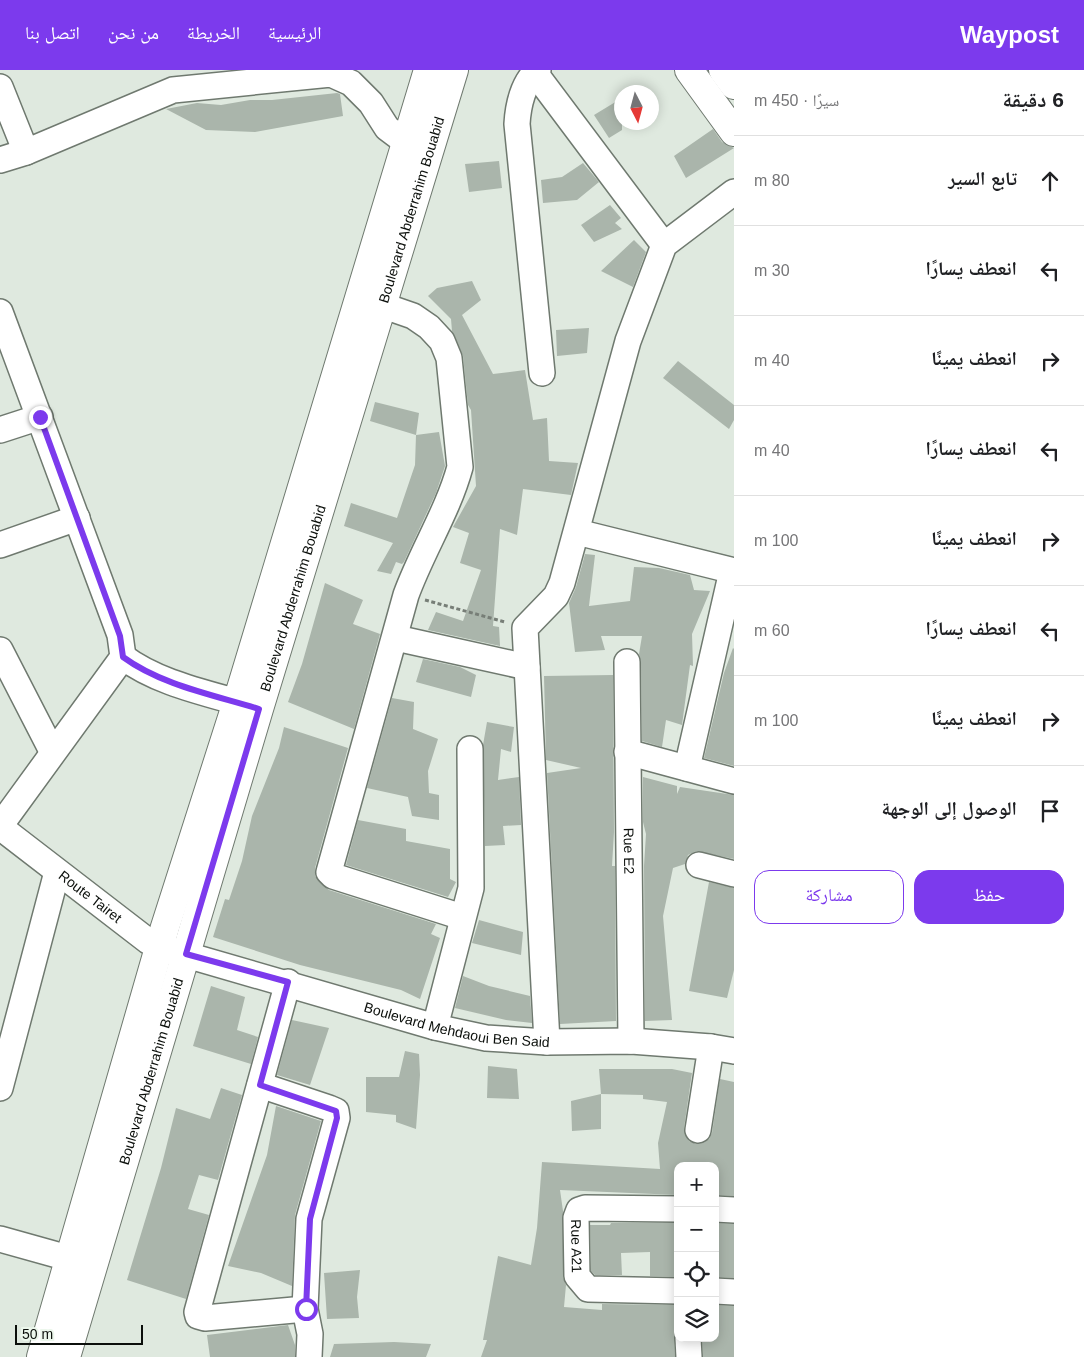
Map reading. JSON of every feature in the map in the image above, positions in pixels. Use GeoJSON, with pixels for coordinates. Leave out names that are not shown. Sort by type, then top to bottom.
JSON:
{"type":"FeatureCollection","features":[{"type":"Feature","properties":{"kind":"main road","name":"Boulevard Abderrahim Bouabid"},"geometry":{"type":"LineString","coordinates":[[371,301],[407,143],[428,70]]}},
{"type":"Feature","properties":{"kind":"main road","name":"Boulevard Abderrahim Bouabid"},"geometry":{"type":"LineString","coordinates":[[66,1357],[186,954],[248,705],[371,301],[454,70]]}},
{"type":"Feature","properties":{"kind":"main road"},"geometry":{"type":"LineString","coordinates":[[689,70],[734,132]]}},
{"type":"Feature","properties":{"kind":"main road"},"geometry":{"type":"LineString","coordinates":[[724,70],[734,85]]}},
{"type":"Feature","properties":{"kind":"main road","name":"Boulevard Abderrahim Bouabid"},"geometry":{"type":"LineString","coordinates":[[41,1357],[159,947],[248,705]]}},
{"type":"Feature","properties":{"kind":"street"},"geometry":{"type":"LineString","coordinates":[[542,373],[517,124],[520,102],[536,71],[664,245]]}},
{"type":"Feature","properties":{"kind":"street"},"geometry":{"type":"LineString","coordinates":[[0,160],[26,152],[169,80],[332,74],[351,83],[371,103],[387,128],[407,143]]}},
{"type":"Feature","properties":{"kind":"street"},"geometry":{"type":"LineString","coordinates":[[0,87],[26,152]]}},
{"type":"Feature","properties":{"kind":"street"},"geometry":{"type":"LineString","coordinates":[[547,1042],[525,628],[556,596],[577,532],[628,340],[664,245],[734,192]]}},
{"type":"Feature","properties":{"kind":"street"},"geometry":{"type":"LineString","coordinates":[[371,301],[413,316],[429,327],[442,341],[449,358],[460,467],[456,482],[417,564],[406,595],[396,638],[329,872],[333,876],[462,917]]}},
{"type":"Feature","properties":{"kind":"street"},"geometry":{"type":"LineString","coordinates":[[0,312],[120,636],[123,657],[136,667],[157,676],[248,705]]}},
{"type":"Feature","properties":{"kind":"street"},"geometry":{"type":"LineString","coordinates":[[0,430],[40,417]]}},
{"type":"Feature","properties":{"kind":"street"},"geometry":{"type":"LineString","coordinates":[[0,545],[76,518]]}},
{"type":"Feature","properties":{"kind":"street"},"geometry":{"type":"LineString","coordinates":[[577,532],[733,571],[687,768]]}},
{"type":"Feature","properties":{"kind":"street"},"geometry":{"type":"LineString","coordinates":[[396,638],[527,667]]}},
{"type":"Feature","properties":{"kind":"street"},"geometry":{"type":"LineString","coordinates":[[0,650],[52,751]]}},
{"type":"Feature","properties":{"kind":"street"},"geometry":{"type":"LineString","coordinates":[[0,827],[52,751],[123,657]]}},
{"type":"Feature","properties":{"kind":"street","name":"Rue E2"},"geometry":{"type":"LineString","coordinates":[[627,662],[632,1041]]}},
{"type":"Feature","properties":{"kind":"street"},"geometry":{"type":"LineString","coordinates":[[435,1027],[471,880],[470,748]]}},
{"type":"Feature","properties":{"kind":"street"},"geometry":{"type":"LineString","coordinates":[[627,752],[734,781]]}},
{"type":"Feature","properties":{"kind":"street","name":"Route Tairet"},"geometry":{"type":"LineString","coordinates":[[0,827],[148,941],[159,947],[186,954]]}},
{"type":"Feature","properties":{"kind":"street"},"geometry":{"type":"LineString","coordinates":[[699,865],[734,874]]}},
{"type":"Feature","properties":{"kind":"street"},"geometry":{"type":"LineString","coordinates":[[0,1088],[57,872]]}},
{"type":"Feature","properties":{"kind":"street","name":"Boulevard Mehdaoui Ben Said"},"geometry":{"type":"LineString","coordinates":[[186,954],[288,982],[435,1027],[486,1038],[547,1042],[632,1041],[722,1049]]}},
{"type":"Feature","properties":{"kind":"street"},"geometry":{"type":"LineString","coordinates":[[288,982],[197,1312],[198,1316],[205,1318],[306,1309]]}},
{"type":"Feature","properties":{"kind":"street"},"geometry":{"type":"LineString","coordinates":[[698,1130],[722,1049]]}},
{"type":"Feature","properties":{"kind":"street"},"geometry":{"type":"LineString","coordinates":[[260,1085],[336,1111],[337,1118],[310,1219],[306,1309],[310,1334],[309,1357]]}},
{"type":"Feature","properties":{"kind":"street","name":"Rue A21"},"geometry":{"type":"LineString","coordinates":[[674,1209],[585,1208],[579,1210],[576,1218],[577,1276],[588,1289],[674,1291]]}},
{"type":"Feature","properties":{"kind":"street"},"geometry":{"type":"LineString","coordinates":[[719,1209],[734,1210]]}},
{"type":"Feature","properties":{"kind":"street"},"geometry":{"type":"LineString","coordinates":[[0,1240],[68,1258]]}},
{"type":"Feature","properties":{"kind":"street"},"geometry":{"type":"LineString","coordinates":[[719,1292],[734,1292]]}},
{"type":"Feature","properties":{"kind":"street"},"geometry":{"type":"LineString","coordinates":[[688,1342],[689,1357]]}},
{"type":"Feature","properties":{"kind":"path"},"geometry":{"type":"LineString","coordinates":[[406,595],[525,628]]}},
{"type":"Feature","properties":{"kind":"building"},"geometry":{"type":"Polygon","coordinates":[[[340,94],[343,116],[255,132],[206,130],[166,109],[197,103],[221,105],[250,100],[272,100],[340,94]]]}},
{"type":"Feature","properties":{"kind":"building"},"geometry":{"type":"Polygon","coordinates":[[[614,103],[614,130],[622,130],[609,138],[594,115],[614,103]]]}},
{"type":"Feature","properties":{"kind":"building"},"geometry":{"type":"Polygon","coordinates":[[[713,129],[722,142],[734,148],[686,178],[674,156],[713,129]]]}},
{"type":"Feature","properties":{"kind":"building"},"geometry":{"type":"Polygon","coordinates":[[[499,161],[502,188],[469,192],[465,164],[499,161]]]}},
{"type":"Feature","properties":{"kind":"building"},"geometry":{"type":"Polygon","coordinates":[[[583,163],[599,182],[577,200],[543,203],[541,180],[562,177],[583,163]]]}},
{"type":"Feature","properties":{"kind":"building"},"geometry":{"type":"Polygon","coordinates":[[[610,205],[621,218],[615,223],[622,229],[594,242],[581,225],[610,205]]]}},
{"type":"Feature","properties":{"kind":"building"},"geometry":{"type":"Polygon","coordinates":[[[634,240],[646,252],[633,287],[601,271],[634,240]]]}},
{"type":"Feature","properties":{"kind":"building"},"geometry":{"type":"Polygon","coordinates":[[[472,281],[481,300],[462,315],[493,374],[525,370],[533,420],[547,418],[549,461],[578,463],[571,495],[523,489],[517,535],[500,529],[493,626],[499,627],[500,646],[428,630],[436,612],[463,621],[481,570],[460,563],[469,533],[453,527],[476,486],[471,410],[468,405],[463,356],[452,331],[451,319],[428,296],[437,288],[472,281]]]}},
{"type":"Feature","properties":{"kind":"building"},"geometry":{"type":"Polygon","coordinates":[[[589,328],[587,353],[557,356],[556,330],[589,328]]]}},
{"type":"Feature","properties":{"kind":"building"},"geometry":{"type":"Polygon","coordinates":[[[678,361],[734,405],[734,420],[729,429],[663,378],[678,361]]]}},
{"type":"Feature","properties":{"kind":"building"},"geometry":{"type":"Polygon","coordinates":[[[375,402],[419,413],[416,435],[370,421],[375,402]]]}},
{"type":"Feature","properties":{"kind":"building"},"geometry":{"type":"Polygon","coordinates":[[[439,432],[445,466],[436,493],[404,562],[402,564],[396,562],[391,574],[377,571],[393,543],[344,526],[351,503],[397,518],[415,465],[416,435],[439,432]]]}},
{"type":"Feature","properties":{"kind":"building"},"geometry":{"type":"Polygon","coordinates":[[[585,554],[595,555],[589,606],[630,601],[634,567],[659,568],[690,575],[694,590],[710,591],[692,634],[693,666],[690,665],[682,725],[666,720],[662,747],[642,741],[641,662],[639,654],[642,636],[601,636],[605,650],[575,652],[569,603],[576,587],[585,554]]]}},
{"type":"Feature","properties":{"kind":"building"},"geometry":{"type":"Polygon","coordinates":[[[325,583],[363,600],[353,624],[380,634],[354,729],[288,702],[302,664],[325,583]]]}},
{"type":"Feature","properties":{"kind":"building"},"geometry":{"type":"Polygon","coordinates":[[[733,648],[734,766],[704,758],[724,673],[733,648]]]}},
{"type":"Feature","properties":{"kind":"building"},"geometry":{"type":"Polygon","coordinates":[[[423,659],[460,667],[476,675],[471,697],[416,682],[423,659]]]}},
{"type":"Feature","properties":{"kind":"building"},"geometry":{"type":"Polygon","coordinates":[[[613,675],[614,832],[612,866],[615,866],[616,1021],[560,1024],[547,773],[581,768],[546,760],[544,676],[613,675]]]}},
{"type":"Feature","properties":{"kind":"building"},"geometry":{"type":"Polygon","coordinates":[[[392,698],[414,702],[413,729],[438,739],[428,771],[429,793],[439,795],[439,820],[412,816],[408,797],[367,788],[392,698]]]}},
{"type":"Feature","properties":{"kind":"building"},"geometry":{"type":"Polygon","coordinates":[[[487,722],[514,727],[511,752],[501,749],[498,780],[519,777],[521,825],[503,826],[505,845],[485,846],[483,745],[487,722]]]}},
{"type":"Feature","properties":{"kind":"building"},"geometry":{"type":"Polygon","coordinates":[[[284,727],[348,748],[315,868],[315,876],[329,890],[436,924],[431,934],[440,938],[420,999],[401,990],[300,965],[213,937],[225,899],[229,900],[242,861],[252,816],[279,748],[284,727]]]}},
{"type":"Feature","properties":{"kind":"building"},"geometry":{"type":"Polygon","coordinates":[[[643,777],[677,786],[677,794],[680,787],[734,795],[734,859],[696,851],[688,855],[685,864],[673,868],[663,916],[672,1020],[645,1021],[644,866],[646,834],[643,822],[643,777]]]}},
{"type":"Feature","properties":{"kind":"building"},"geometry":{"type":"Polygon","coordinates":[[[358,820],[406,829],[406,841],[450,849],[450,879],[456,882],[448,897],[346,865],[358,820]]]}},
{"type":"Feature","properties":{"kind":"building"},"geometry":{"type":"Polygon","coordinates":[[[709,882],[734,888],[734,970],[727,998],[689,991],[709,882]]]}},
{"type":"Feature","properties":{"kind":"building"},"geometry":{"type":"Polygon","coordinates":[[[479,920],[523,932],[521,955],[472,943],[479,920]]]}},
{"type":"Feature","properties":{"kind":"building"},"geometry":{"type":"Polygon","coordinates":[[[463,976],[489,986],[530,996],[532,1023],[506,1020],[455,1008],[463,976]]]}},
{"type":"Feature","properties":{"kind":"building"},"geometry":{"type":"Polygon","coordinates":[[[211,986],[245,997],[237,1030],[258,1037],[251,1064],[193,1046],[211,986]]]}},
{"type":"Feature","properties":{"kind":"building"},"geometry":{"type":"Polygon","coordinates":[[[292,1020],[329,1028],[310,1085],[277,1075],[292,1020]]]}},
{"type":"Feature","properties":{"kind":"building"},"geometry":{"type":"Polygon","coordinates":[[[405,1051],[419,1054],[420,1075],[416,1129],[396,1122],[396,1115],[366,1112],[366,1077],[399,1077],[405,1051]]]}},
{"type":"Feature","properties":{"kind":"building"},"geometry":{"type":"Polygon","coordinates":[[[488,1066],[517,1069],[519,1099],[487,1098],[488,1066]]]}},
{"type":"Feature","properties":{"kind":"building"},"geometry":{"type":"Polygon","coordinates":[[[599,1069],[672,1069],[692,1073],[684,1128],[689,1141],[696,1144],[709,1139],[712,1133],[720,1079],[734,1082],[734,1196],[719,1195],[719,1162],[674,1162],[674,1195],[560,1190],[563,1211],[563,1276],[566,1285],[564,1307],[602,1310],[602,1304],[674,1305],[675,1357],[481,1357],[487,1340],[483,1340],[498,1256],[531,1265],[537,1228],[542,1162],[660,1169],[658,1143],[667,1102],[643,1099],[643,1095],[601,1094],[599,1069]]]}},
{"type":"Feature","properties":{"kind":"building"},"geometry":{"type":"Polygon","coordinates":[[[221,1088],[242,1095],[218,1180],[199,1175],[188,1209],[209,1215],[186,1299],[127,1280],[161,1168],[176,1108],[210,1119],[221,1088]]]}},
{"type":"Feature","properties":{"kind":"building"},"geometry":{"type":"Polygon","coordinates":[[[601,1094],[601,1129],[572,1131],[571,1101],[601,1094]]]}},
{"type":"Feature","properties":{"kind":"building"},"geometry":{"type":"Polygon","coordinates":[[[276,1106],[321,1121],[295,1215],[292,1286],[261,1273],[228,1266],[267,1155],[276,1106]]]}},
{"type":"Feature","properties":{"kind":"building"},"geometry":{"type":"Polygon","coordinates":[[[611,1223],[674,1223],[674,1277],[650,1276],[650,1252],[621,1253],[622,1275],[595,1275],[591,1271],[590,1225],[610,1225],[611,1223]]]}},
{"type":"Feature","properties":{"kind":"building"},"geometry":{"type":"Polygon","coordinates":[[[719,1223],[734,1224],[734,1278],[719,1277],[719,1223]]]}},
{"type":"Feature","properties":{"kind":"building"},"geometry":{"type":"Polygon","coordinates":[[[360,1270],[357,1297],[359,1318],[327,1319],[324,1273],[360,1270]]]}},
{"type":"Feature","properties":{"kind":"building"},"geometry":{"type":"Polygon","coordinates":[[[719,1305],[734,1306],[734,1357],[703,1357],[702,1342],[719,1342],[719,1305]]]}},
{"type":"Feature","properties":{"kind":"building"},"geometry":{"type":"Polygon","coordinates":[[[288,1325],[295,1345],[295,1357],[210,1357],[207,1335],[288,1325]]]}},
{"type":"Feature","properties":{"kind":"building"},"geometry":{"type":"Polygon","coordinates":[[[394,1342],[431,1344],[426,1357],[330,1357],[334,1344],[394,1342]]]}},
{"type":"Feature","properties":{"kind":"route"},"geometry":{"type":"LineString","coordinates":[[40,417],[120,636],[123,657],[136,667],[157,676],[259,709],[186,954],[288,982],[260,1085],[336,1111],[337,1118],[310,1219],[306,1309]]}}]}
